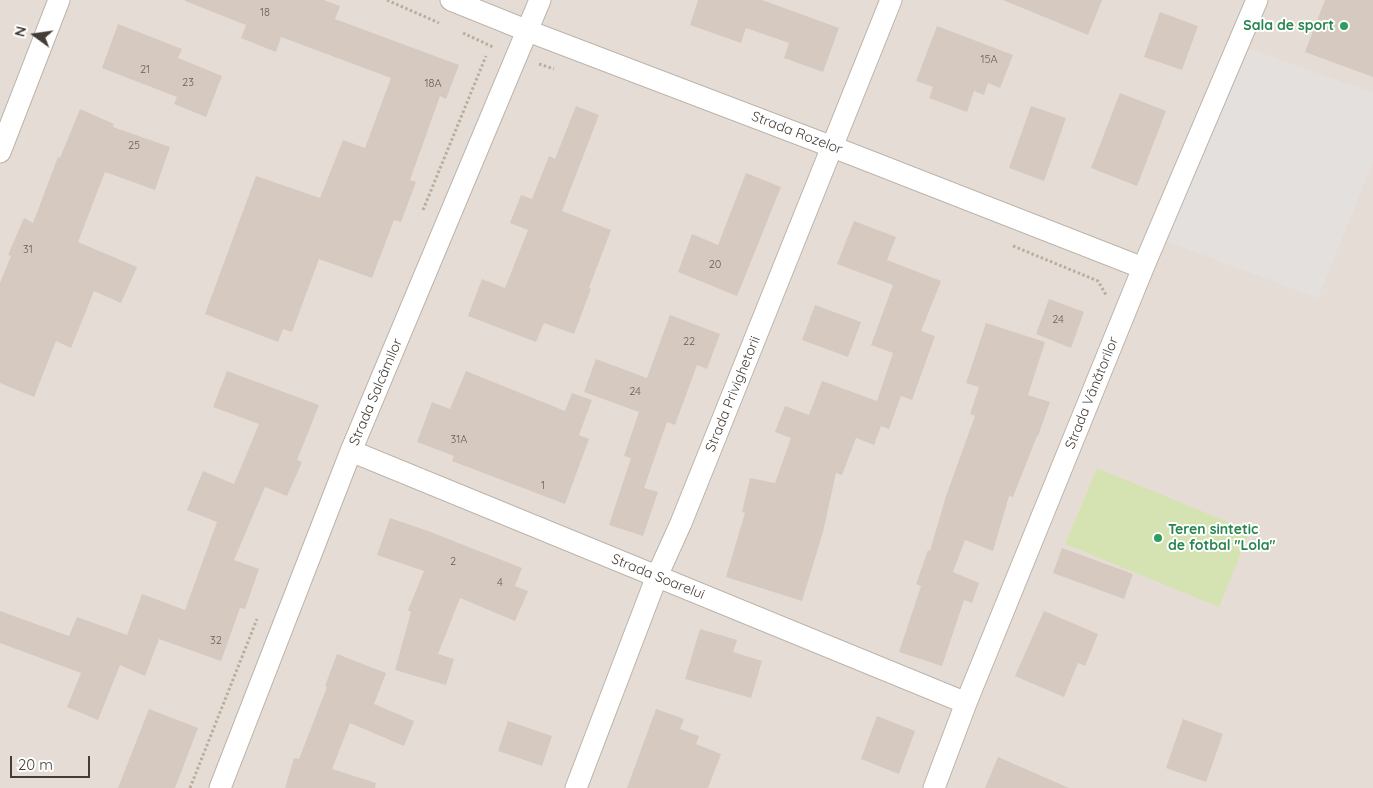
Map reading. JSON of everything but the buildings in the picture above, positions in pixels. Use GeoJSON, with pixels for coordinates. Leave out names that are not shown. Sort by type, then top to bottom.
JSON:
{"type":"FeatureCollection","features":[{"type":"Feature","properties":{"kind":"street"},"geometry":{"type":"LineString","coordinates":[[0,152],[59,0]]}},
{"type":"Feature","properties":{"kind":"street","name":"Strada Rozelor"},"geometry":{"type":"LineString","coordinates":[[451,0],[1143,268]]}},
{"type":"Feature","properties":{"kind":"street","name":"Strada Salcâmilor"},"geometry":{"type":"LineString","coordinates":[[220,788],[351,451],[540,0]]}},
{"type":"Feature","properties":{"kind":"street","name":"Strada Privighetorii"},"geometry":{"type":"LineString","coordinates":[[576,788],[657,576],[681,523],[892,0]]}},
{"type":"Feature","properties":{"kind":"street","name":"Strada Vânătorilor"},"geometry":{"type":"LineString","coordinates":[[934,788],[966,703],[1143,268],[1256,0]]}},
{"type":"Feature","properties":{"kind":"street","name":"Strada Soarelui"},"geometry":{"type":"LineString","coordinates":[[351,451],[966,703]]}},
{"type":"Feature","properties":{"kind":"path"},"geometry":{"type":"LineString","coordinates":[[386,0],[445,26]]}},
{"type":"Feature","properties":{"kind":"path"},"geometry":{"type":"LineString","coordinates":[[462,33],[498,50],[513,66],[537,64],[562,72]]}},
{"type":"Feature","properties":{"kind":"path"},"geometry":{"type":"LineString","coordinates":[[1007,243],[1098,280],[1107,296]]}},
{"type":"Feature","properties":{"kind":"shaded area"},"geometry":{"type":"Polygon","coordinates":[[[0,0],[1373,0],[1373,788],[0,788],[0,0]]]}},
{"type":"Feature","properties":{"kind":"shaded area"},"geometry":{"type":"Polygon","coordinates":[[[1243,47],[1373,93],[1373,162],[1318,298],[1166,241],[1243,47]]]}},
{"type":"Feature","properties":{"kind":"green space","name":"Teren sintetic de fotbal \"Lola\""},"geometry":{"type":"Polygon","coordinates":[[[1097,468],[1250,531],[1219,607],[1065,544],[1097,468]]]}},
{"type":"Feature","properties":{"kind":"place","name":"Sala de sport"},"geometry":{"type":"Point","coordinates":[1344,26]}},
{"type":"Feature","properties":{"kind":"place","name":"Teren sintetic de fotbal \"Lola\""},"geometry":{"type":"Point","coordinates":[1158,538]}}]}
